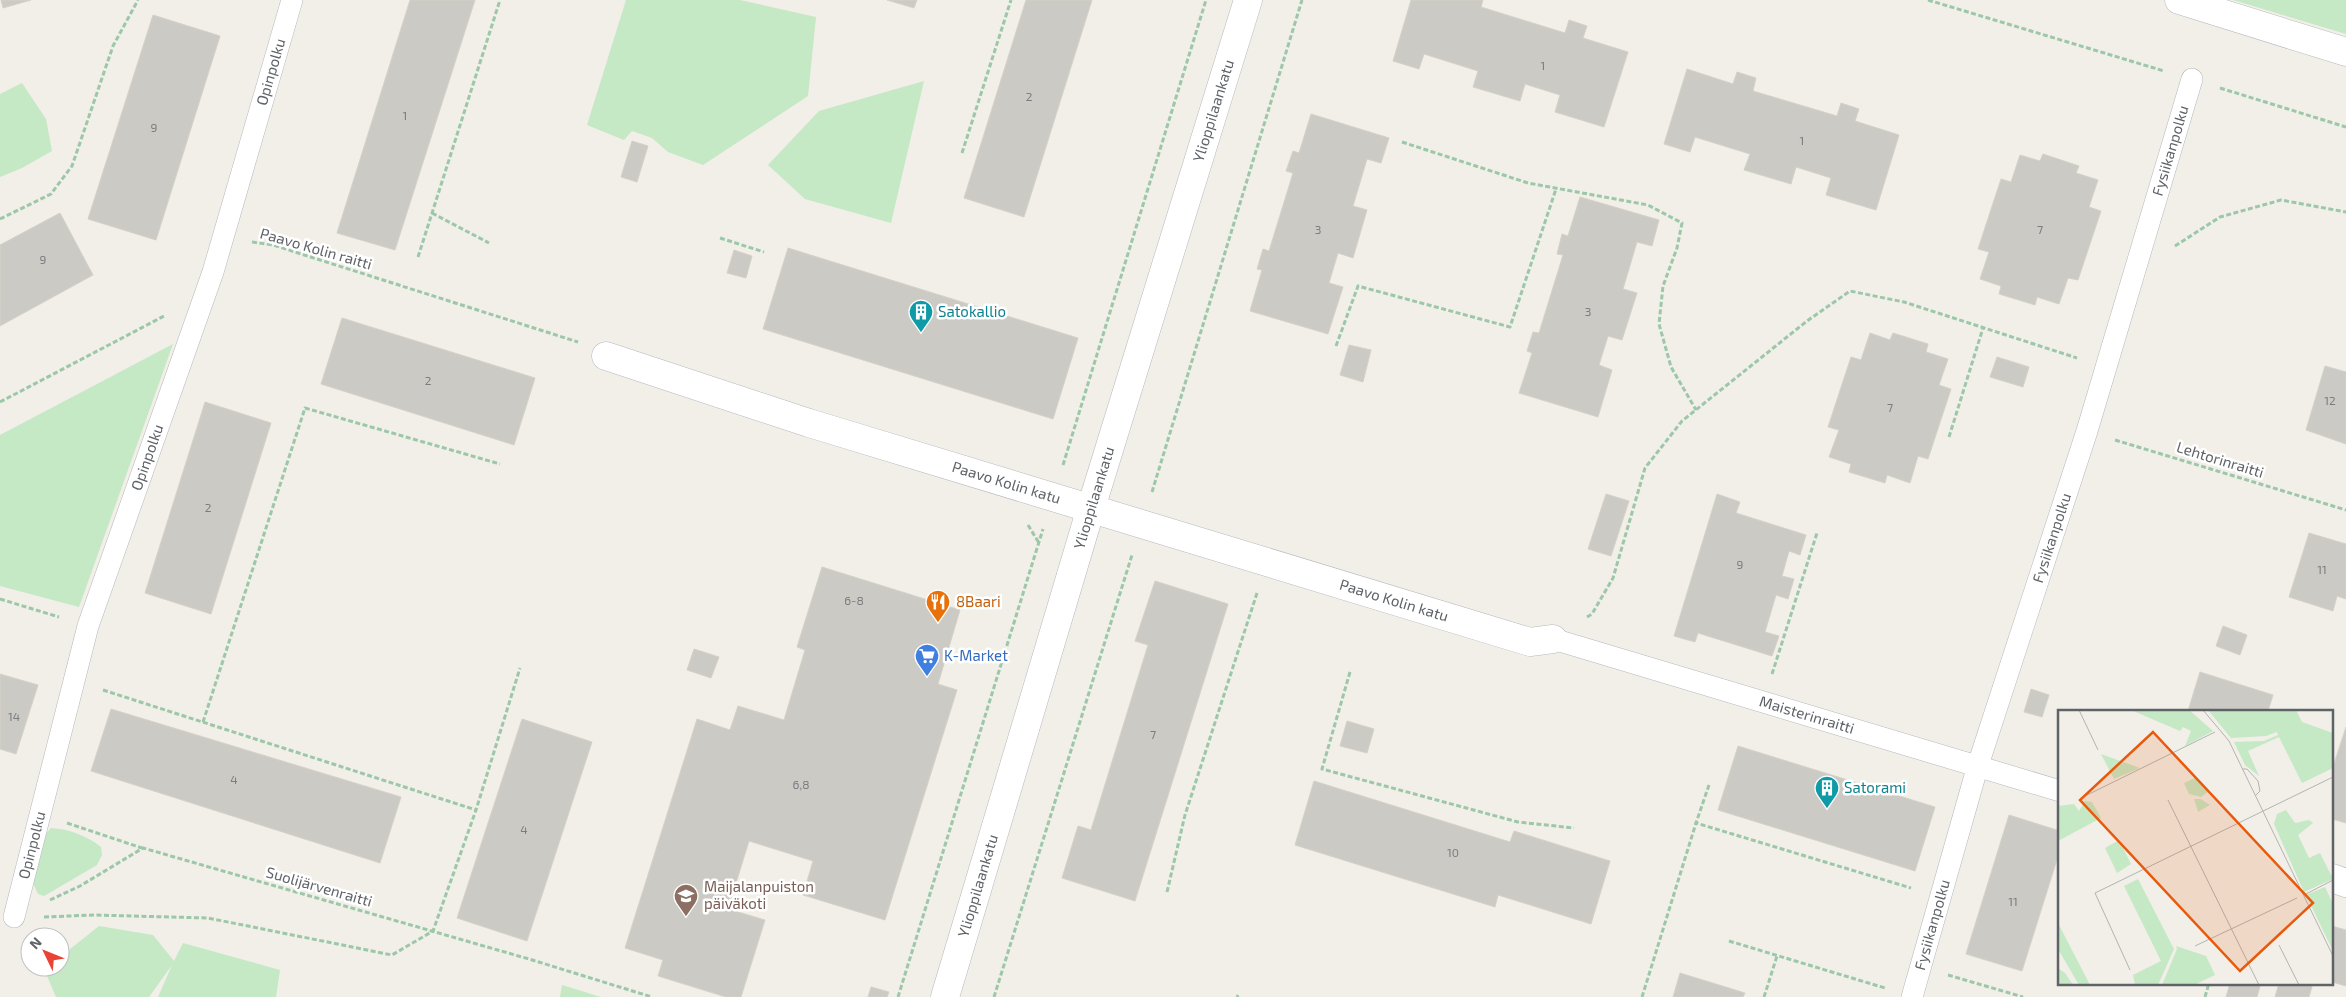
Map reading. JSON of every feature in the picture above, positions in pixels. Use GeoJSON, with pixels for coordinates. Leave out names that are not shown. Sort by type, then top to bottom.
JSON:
{"type":"FeatureCollection","features":[{"type":"Feature","properties":{"kind":"street","name":"Ylioppilaankatu"},"geometry":{"type":"LineString","coordinates":[[945,997],[1091,508],[1248,0]]}},
{"type":"Feature","properties":{"kind":"street"},"geometry":{"type":"LineString","coordinates":[[2179,0],[2346,52]]}},
{"type":"Feature","properties":{"kind":"street","name":"Paavo Kolin katu"},"geometry":{"type":"LineString","coordinates":[[606,356],[809,423],[1530,642],[1553,639]]}},
{"type":"Feature","properties":{"kind":"street"},"geometry":{"type":"LineString","coordinates":[[2334,879],[2346,883]]}},
{"type":"Feature","properties":{"kind":"lane","name":"Opinpolku"},"geometry":{"type":"LineString","coordinates":[[14,917],[88,626],[212,272],[292,0]]}},
{"type":"Feature","properties":{"kind":"lane","name":"Fysiikanpolku"},"geometry":{"type":"LineString","coordinates":[[1912,996],[1978,765],[2087,431],[2192,79]]}},
{"type":"Feature","properties":{"kind":"lane","name":"Maisterinraitti"},"geometry":{"type":"LineString","coordinates":[[1553,639],[2058,790]]}},
{"type":"Feature","properties":{"kind":"path"},"geometry":{"type":"LineString","coordinates":[[0,219],[51,194],[72,166],[113,46],[138,0]]}},
{"type":"Feature","properties":{"kind":"path"},"geometry":{"type":"LineString","coordinates":[[418,257],[500,0]]}},
{"type":"Feature","properties":{"kind":"path"},"geometry":{"type":"LineString","coordinates":[[962,153],[1011,0]]}},
{"type":"Feature","properties":{"kind":"path"},"geometry":{"type":"LineString","coordinates":[[1928,0],[2346,127]]}},
{"type":"Feature","properties":{"kind":"path"},"geometry":{"type":"LineString","coordinates":[[1402,142],[1528,183],[1648,205],[1682,223],[1678,248],[1663,286],[1659,324],[1671,367],[1696,410]]}},
{"type":"Feature","properties":{"kind":"path"},"geometry":{"type":"LineString","coordinates":[[1336,346],[1358,286],[1510,327],[1556,189]]}},
{"type":"Feature","properties":{"kind":"path"},"geometry":{"type":"LineString","coordinates":[[2134,272],[2220,217],[2237,212],[2281,200],[2346,212]]}},
{"type":"Feature","properties":{"kind":"path"},"geometry":{"type":"LineString","coordinates":[[432,213],[489,243]]}},
{"type":"Feature","properties":{"kind":"path"},"geometry":{"type":"LineString","coordinates":[[720,238],[764,252]]}},
{"type":"Feature","properties":{"kind":"path","name":"Paavo Kolin raitti"},"geometry":{"type":"LineString","coordinates":[[249,242],[273,245],[579,343]]}},
{"type":"Feature","properties":{"kind":"path"},"geometry":{"type":"LineString","coordinates":[[1579,620],[1592,614],[1613,578],[1645,468],[1682,421],[1807,321],[1850,291],[1904,302],[2106,367]]}},
{"type":"Feature","properties":{"kind":"path"},"geometry":{"type":"LineString","coordinates":[[0,402],[172,312]]}},
{"type":"Feature","properties":{"kind":"path"},"geometry":{"type":"LineString","coordinates":[[1949,437],[1983,328]]}},
{"type":"Feature","properties":{"kind":"path"},"geometry":{"type":"LineString","coordinates":[[203,722],[305,408],[500,464]]}},
{"type":"Feature","properties":{"kind":"path","name":"Lehtorinraitti"},"geometry":{"type":"LineString","coordinates":[[2087,431],[2346,510]]}},
{"type":"Feature","properties":{"kind":"path"},"geometry":{"type":"LineString","coordinates":[[1764,701],[1817,533]]}},
{"type":"Feature","properties":{"kind":"path"},"geometry":{"type":"LineString","coordinates":[[1167,892],[1185,815],[1257,592]]}},
{"type":"Feature","properties":{"kind":"path"},"geometry":{"type":"LineString","coordinates":[[0,599],[88,626]]}},
{"type":"Feature","properties":{"kind":"path"},"geometry":{"type":"LineString","coordinates":[[14,917],[94,915],[208,918],[392,955],[434,931],[476,810],[520,668]]}},
{"type":"Feature","properties":{"kind":"path"},"geometry":{"type":"LineString","coordinates":[[1350,672],[1322,768],[1518,822],[1574,828]]}},
{"type":"Feature","properties":{"kind":"path"},"geometry":{"type":"LineString","coordinates":[[74,680],[476,810]]}},
{"type":"Feature","properties":{"kind":"path"},"geometry":{"type":"LineString","coordinates":[[1642,997],[1709,785]]}},
{"type":"Feature","properties":{"kind":"path","name":"Suolijärvenraitti"},"geometry":{"type":"LineString","coordinates":[[40,813],[143,848],[434,931],[652,997]]}},
{"type":"Feature","properties":{"kind":"path"},"geometry":{"type":"LineString","coordinates":[[1696,824],[1941,896]]}},
{"type":"Feature","properties":{"kind":"path"},"geometry":{"type":"LineString","coordinates":[[14,917],[80,886],[143,848]]}},
{"type":"Feature","properties":{"kind":"path"},"geometry":{"type":"LineString","coordinates":[[1729,941],[1912,996]]}},
{"type":"Feature","properties":{"kind":"path"},"geometry":{"type":"LineString","coordinates":[[1764,997],[1777,956]]}},
{"type":"Feature","properties":{"kind":"path"},"geometry":{"type":"LineString","coordinates":[[1921,967],[2023,997]]}},
{"type":"Feature","properties":{"kind":"path"},"geometry":{"type":"LineString","coordinates":[[2205,997],[2209,984]]}},
{"type":"Feature","properties":{"kind":"green space"},"geometry":{"type":"Polygon","coordinates":[[[626,0],[740,0],[816,17],[808,96],[703,165],[668,152],[652,138],[632,131],[624,140],[587,125],[626,0]]]}},
{"type":"Feature","properties":{"kind":"green space"},"geometry":{"type":"Polygon","coordinates":[[[2233,0],[2346,0],[2346,34],[2233,0]]]}},
{"type":"Feature","properties":{"kind":"green space"},"geometry":{"type":"Polygon","coordinates":[[[924,81],[891,223],[805,199],[768,165],[819,111],[924,81]]]}},
{"type":"Feature","properties":{"kind":"green space"},"geometry":{"type":"Polygon","coordinates":[[[22,83],[46,119],[52,151],[22,168],[0,177],[0,94],[22,83]]]}},
{"type":"Feature","properties":{"kind":"green space"},"geometry":{"type":"Polygon","coordinates":[[[173,344],[79,607],[0,586],[0,435],[173,344]]]}},
{"type":"Feature","properties":{"kind":"green space"},"geometry":{"type":"Polygon","coordinates":[[[51,828],[78,834],[90,840],[101,847],[102,855],[97,865],[44,896],[38,894],[32,881],[44,836],[51,828]]]}},
{"type":"Feature","properties":{"kind":"green space"},"geometry":{"type":"Polygon","coordinates":[[[99,926],[153,935],[174,961],[183,943],[280,970],[276,997],[158,997],[172,965],[149,997],[56,997],[47,977],[70,977],[70,949],[99,926]]]}},
{"type":"Feature","properties":{"kind":"green space"},"geometry":{"type":"Polygon","coordinates":[[[562,985],[601,997],[560,997],[562,985]]]}},
{"type":"Feature","properties":{"kind":"building"},"geometry":{"type":"Polygon","coordinates":[[[1,0],[31,0],[3,8],[1,0]]]}},
{"type":"Feature","properties":{"kind":"building"},"geometry":{"type":"Polygon","coordinates":[[[410,0],[475,0],[395,250],[337,233],[410,0]]]}},
{"type":"Feature","properties":{"kind":"building"},"geometry":{"type":"Polygon","coordinates":[[[887,0],[917,0],[914,8],[887,0]]]}},
{"type":"Feature","properties":{"kind":"building"},"geometry":{"type":"Polygon","coordinates":[[[1026,0],[1092,0],[1024,217],[964,198],[1026,0]]]}},
{"type":"Feature","properties":{"kind":"building"},"geometry":{"type":"Polygon","coordinates":[[[1411,0],[1483,0],[1481,7],[1565,33],[1569,20],[1587,26],[1583,38],[1628,52],[1604,127],[1555,112],[1560,95],[1525,84],[1520,101],[1473,87],[1478,71],[1424,54],[1419,69],[1393,61],[1411,0]]]}},
{"type":"Feature","properties":{"kind":"building"},"geometry":{"type":"Polygon","coordinates":[[[153,15],[220,36],[156,240],[88,219],[153,15]]]}},
{"type":"Feature","properties":{"kind":"building"},"geometry":{"type":"Polygon","coordinates":[[[1687,69],[1733,84],[1737,72],[1756,78],[1753,91],[1837,116],[1841,103],[1859,109],[1855,121],[1899,135],[1876,210],[1826,195],[1831,178],[1796,167],[1791,184],[1744,170],[1750,154],[1695,137],[1690,152],[1664,144],[1687,69]]]}},
{"type":"Feature","properties":{"kind":"building"},"geometry":{"type":"Polygon","coordinates":[[[1311,114],[1389,138],[1381,163],[1367,159],[1353,206],[1367,210],[1353,258],[1338,253],[1329,283],[1343,287],[1328,334],[1250,311],[1262,270],[1257,269],[1263,249],[1269,251],[1293,173],[1286,171],[1293,151],[1299,153],[1311,114]]]}},
{"type":"Feature","properties":{"kind":"building"},"geometry":{"type":"Polygon","coordinates":[[[632,141],[648,146],[637,182],[621,177],[632,141]]]}},
{"type":"Feature","properties":{"kind":"building"},"geometry":{"type":"Polygon","coordinates":[[[2043,154],[2079,166],[2076,173],[2098,180],[2089,207],[2101,211],[2078,280],[2068,278],[2059,304],[2037,297],[2035,305],[1999,294],[2001,286],[1980,279],[1989,252],[1978,249],[2001,179],[2011,182],[2020,155],[2040,161],[2043,154]]]}},
{"type":"Feature","properties":{"kind":"building"},"geometry":{"type":"Polygon","coordinates":[[[1580,197],[1659,220],[1652,246],[1637,242],[1623,289],[1637,293],[1622,340],[1608,336],[1599,365],[1612,370],[1598,417],[1519,393],[1532,353],[1527,351],[1533,332],[1539,333],[1563,255],[1557,254],[1562,234],[1568,236],[1580,197]]]}},
{"type":"Feature","properties":{"kind":"building"},"geometry":{"type":"Polygon","coordinates":[[[60,213],[93,275],[0,326],[0,245],[60,213]]]}},
{"type":"Feature","properties":{"kind":"building","name":"Satokallio"},"geometry":{"type":"Polygon","coordinates":[[[788,248],[1078,338],[1053,419],[763,329],[788,248]]]}},
{"type":"Feature","properties":{"kind":"building"},"geometry":{"type":"Polygon","coordinates":[[[734,250],[752,256],[746,278],[727,273],[734,250]]]}},
{"type":"Feature","properties":{"kind":"building"},"geometry":{"type":"Polygon","coordinates":[[[342,318],[535,378],[514,445],[321,384],[342,318]]]}},
{"type":"Feature","properties":{"kind":"building"},"geometry":{"type":"Polygon","coordinates":[[[1870,333],[1890,340],[1893,333],[1928,344],[1926,352],[1948,359],[1939,385],[1951,389],[1928,459],[1918,456],[1910,483],[1887,475],[1885,483],[1849,472],[1851,464],[1829,457],[1839,430],[1828,427],[1851,357],[1861,360],[1870,333]]]}},
{"type":"Feature","properties":{"kind":"building"},"geometry":{"type":"Polygon","coordinates":[[[1349,345],[1371,350],[1363,382],[1340,375],[1349,345]]]}},
{"type":"Feature","properties":{"kind":"building"},"geometry":{"type":"Polygon","coordinates":[[[1997,357],[2029,367],[2023,387],[1990,377],[1997,357]]]}},
{"type":"Feature","properties":{"kind":"building"},"geometry":{"type":"Polygon","coordinates":[[[2325,366],[2346,372],[2346,444],[2306,430],[2325,366]]]}},
{"type":"Feature","properties":{"kind":"building"},"geometry":{"type":"Polygon","coordinates":[[[205,402],[271,423],[211,614],[145,593],[205,402]]]}},
{"type":"Feature","properties":{"kind":"building"},"geometry":{"type":"Polygon","coordinates":[[[1606,494],[1629,501],[1611,556],[1588,549],[1606,494]]]}},
{"type":"Feature","properties":{"kind":"building"},"geometry":{"type":"Polygon","coordinates":[[[1717,494],[1740,502],[1736,513],[1806,535],[1800,555],[1789,551],[1782,576],[1794,579],[1788,599],[1776,595],[1765,632],[1779,636],[1772,656],[1698,633],[1695,642],[1674,636],[1717,494]]]}},
{"type":"Feature","properties":{"kind":"building"},"geometry":{"type":"Polygon","coordinates":[[[2309,533],[2346,544],[2346,599],[2337,596],[2333,611],[2289,597],[2309,533]]]}},
{"type":"Feature","properties":{"kind":"building"},"geometry":{"type":"Polygon","coordinates":[[[822,567],[960,610],[938,684],[957,690],[885,920],[803,895],[813,861],[749,841],[728,909],[765,920],[741,997],[726,997],[658,976],[663,960],[625,948],[697,719],[730,730],[738,706],[784,720],[805,650],[797,647],[822,567]]]}},
{"type":"Feature","properties":{"kind":"building"},"geometry":{"type":"Polygon","coordinates":[[[1155,581],[1228,604],[1135,901],[1062,878],[1078,826],[1091,830],[1148,645],[1135,641],[1155,581]]]}},
{"type":"Feature","properties":{"kind":"building"},"geometry":{"type":"Polygon","coordinates":[[[2223,626],[2247,635],[2240,655],[2216,646],[2223,626]]]}},
{"type":"Feature","properties":{"kind":"building"},"geometry":{"type":"Polygon","coordinates":[[[694,649],[719,657],[711,678],[687,670],[694,649]]]}},
{"type":"Feature","properties":{"kind":"building"},"geometry":{"type":"Polygon","coordinates":[[[2200,672],[2273,695],[2268,710],[2188,710],[2200,672]]]}},
{"type":"Feature","properties":{"kind":"building"},"geometry":{"type":"Polygon","coordinates":[[[0,674],[38,685],[16,754],[0,749],[0,674]]]}},
{"type":"Feature","properties":{"kind":"building"},"geometry":{"type":"Polygon","coordinates":[[[2031,689],[2049,695],[2042,717],[2024,712],[2031,689]]]}},
{"type":"Feature","properties":{"kind":"building"},"geometry":{"type":"Polygon","coordinates":[[[111,709],[401,797],[380,863],[91,771],[111,709]]]}},
{"type":"Feature","properties":{"kind":"building"},"geometry":{"type":"Polygon","coordinates":[[[522,719],[592,742],[527,941],[457,918],[522,719]]]}},
{"type":"Feature","properties":{"kind":"building"},"geometry":{"type":"Polygon","coordinates":[[[1347,721],[1374,729],[1367,753],[1340,746],[1347,721]]]}},
{"type":"Feature","properties":{"kind":"building"},"geometry":{"type":"Polygon","coordinates":[[[2346,727],[2346,823],[2334,820],[2334,764],[2346,727]]]}},
{"type":"Feature","properties":{"kind":"building","name":"Satorami"},"geometry":{"type":"Polygon","coordinates":[[[1738,746],[1935,807],[1915,871],[1718,810],[1738,746]]]}},
{"type":"Feature","properties":{"kind":"building"},"geometry":{"type":"Polygon","coordinates":[[[1314,781],[1510,842],[1514,831],[1610,861],[1591,924],[1498,895],[1495,907],[1295,845],[1314,781]]]}},
{"type":"Feature","properties":{"kind":"building"},"geometry":{"type":"Polygon","coordinates":[[[2009,815],[2058,830],[2058,856],[2022,971],[1966,954],[2009,815]]]}},
{"type":"Feature","properties":{"kind":"building"},"geometry":{"type":"Polygon","coordinates":[[[2334,927],[2346,930],[2346,986],[2334,983],[2334,927]]]}},
{"type":"Feature","properties":{"kind":"building"},"geometry":{"type":"Polygon","coordinates":[[[1680,973],[1745,993],[1743,997],[1673,997],[1680,973]]]}},
{"type":"Feature","properties":{"kind":"building"},"geometry":{"type":"Polygon","coordinates":[[[2230,984],[2261,984],[2257,997],[2226,997],[2230,984]]]}},
{"type":"Feature","properties":{"kind":"building"},"geometry":{"type":"Polygon","coordinates":[[[2279,984],[2313,984],[2309,997],[2275,997],[2279,984]]]}},
{"type":"Feature","properties":{"kind":"building"},"geometry":{"type":"Polygon","coordinates":[[[871,987],[889,992],[887,997],[868,997],[871,987]]]}},
{"type":"Feature","properties":{"kind":"place","name":"Satokallio"},"geometry":{"type":"Point","coordinates":[921,333]}},
{"type":"Feature","properties":{"kind":"place","name":"8Baari"},"geometry":{"type":"Point","coordinates":[938,623]}},
{"type":"Feature","properties":{"kind":"place","name":"K-Market"},"geometry":{"type":"Point","coordinates":[927,677]}},
{"type":"Feature","properties":{"kind":"place","name":"Satorami"},"geometry":{"type":"Point","coordinates":[1827,809]}},
{"type":"Feature","properties":{"kind":"place","name":"Maijalanpuiston päiväkoti"},"geometry":{"type":"Point","coordinates":[686,917]}}]}
